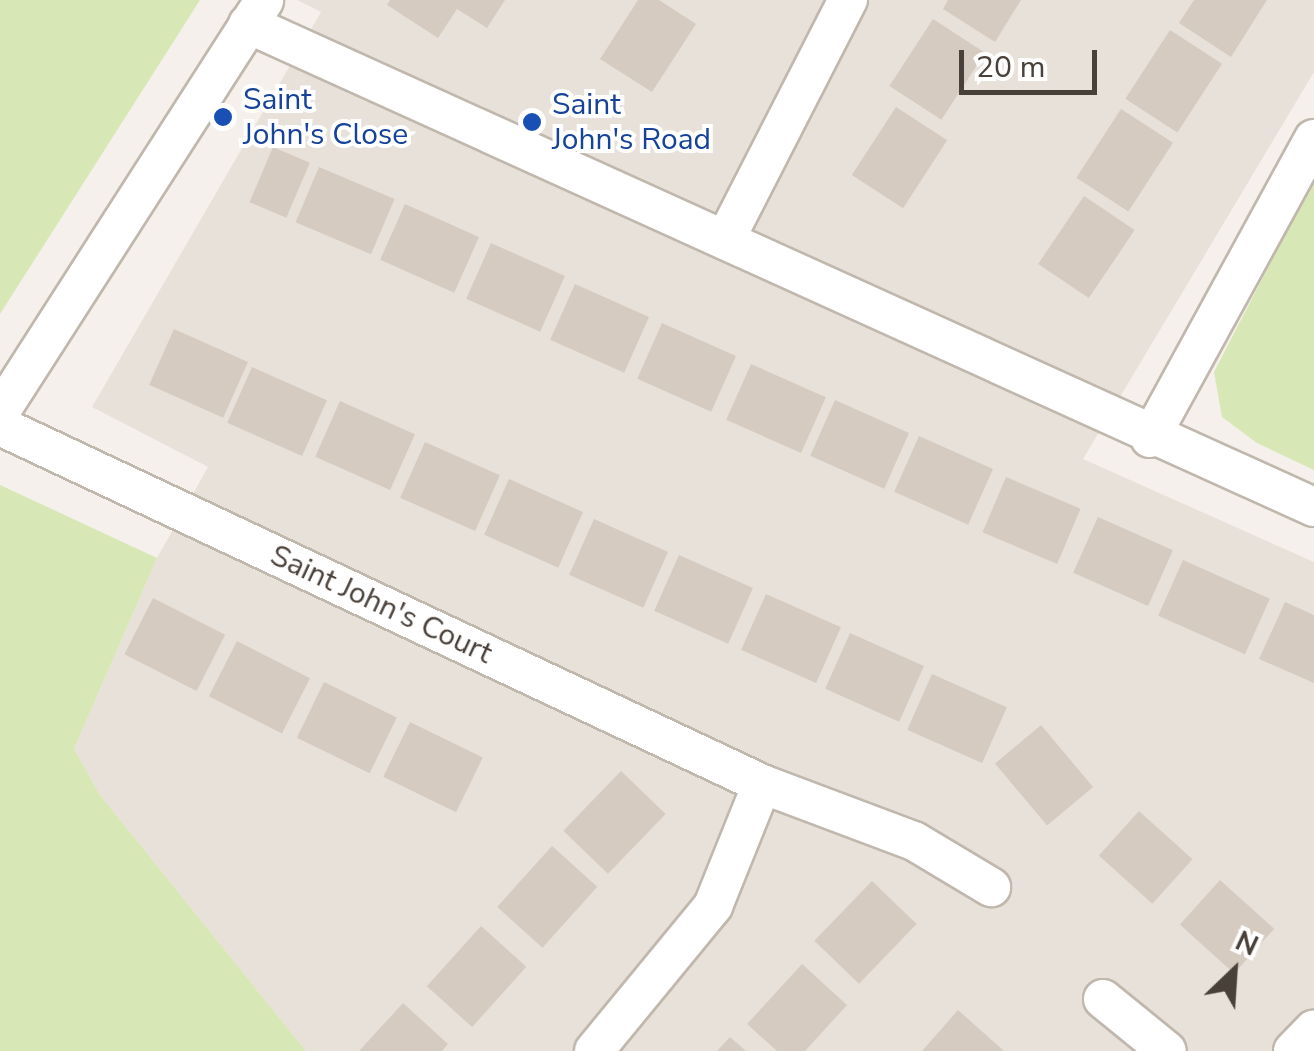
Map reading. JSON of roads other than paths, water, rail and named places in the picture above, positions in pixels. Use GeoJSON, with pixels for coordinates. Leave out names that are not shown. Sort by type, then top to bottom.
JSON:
{"type":"FeatureCollection","features":[{"type":"Feature","properties":{"kind":"street"},"geometry":{"type":"LineString","coordinates":[[725,240],[848,0]]}},
{"type":"Feature","properties":{"kind":"street"},"geometry":{"type":"LineString","coordinates":[[0,412],[256,12],[725,240],[1150,438],[1311,506]]}},
{"type":"Feature","properties":{"kind":"street"},"geometry":{"type":"LineString","coordinates":[[1150,438],[1314,139]]}},
{"type":"Feature","properties":{"kind":"street","name":"Saint John's Court"},"geometry":{"type":"LineString","coordinates":[[0,426],[762,784],[914,841],[990,887]]}},
{"type":"Feature","properties":{"kind":"street"},"geometry":{"type":"LineString","coordinates":[[594,1051],[713,906],[762,784]]}},
{"type":"Feature","properties":{"kind":"street"},"geometry":{"type":"LineString","coordinates":[[1103,998],[1167,1051]]}},
{"type":"Feature","properties":{"kind":"street"},"geometry":{"type":"LineString","coordinates":[[1293,1051],[1314,1029]]}},
{"type":"Feature","properties":{"kind":"place","name":"Saint John's Close"},"geometry":{"type":"Point","coordinates":[223,117]}},
{"type":"Feature","properties":{"kind":"place","name":"Saint John's Road"},"geometry":{"type":"Point","coordinates":[532,122]}}]}
